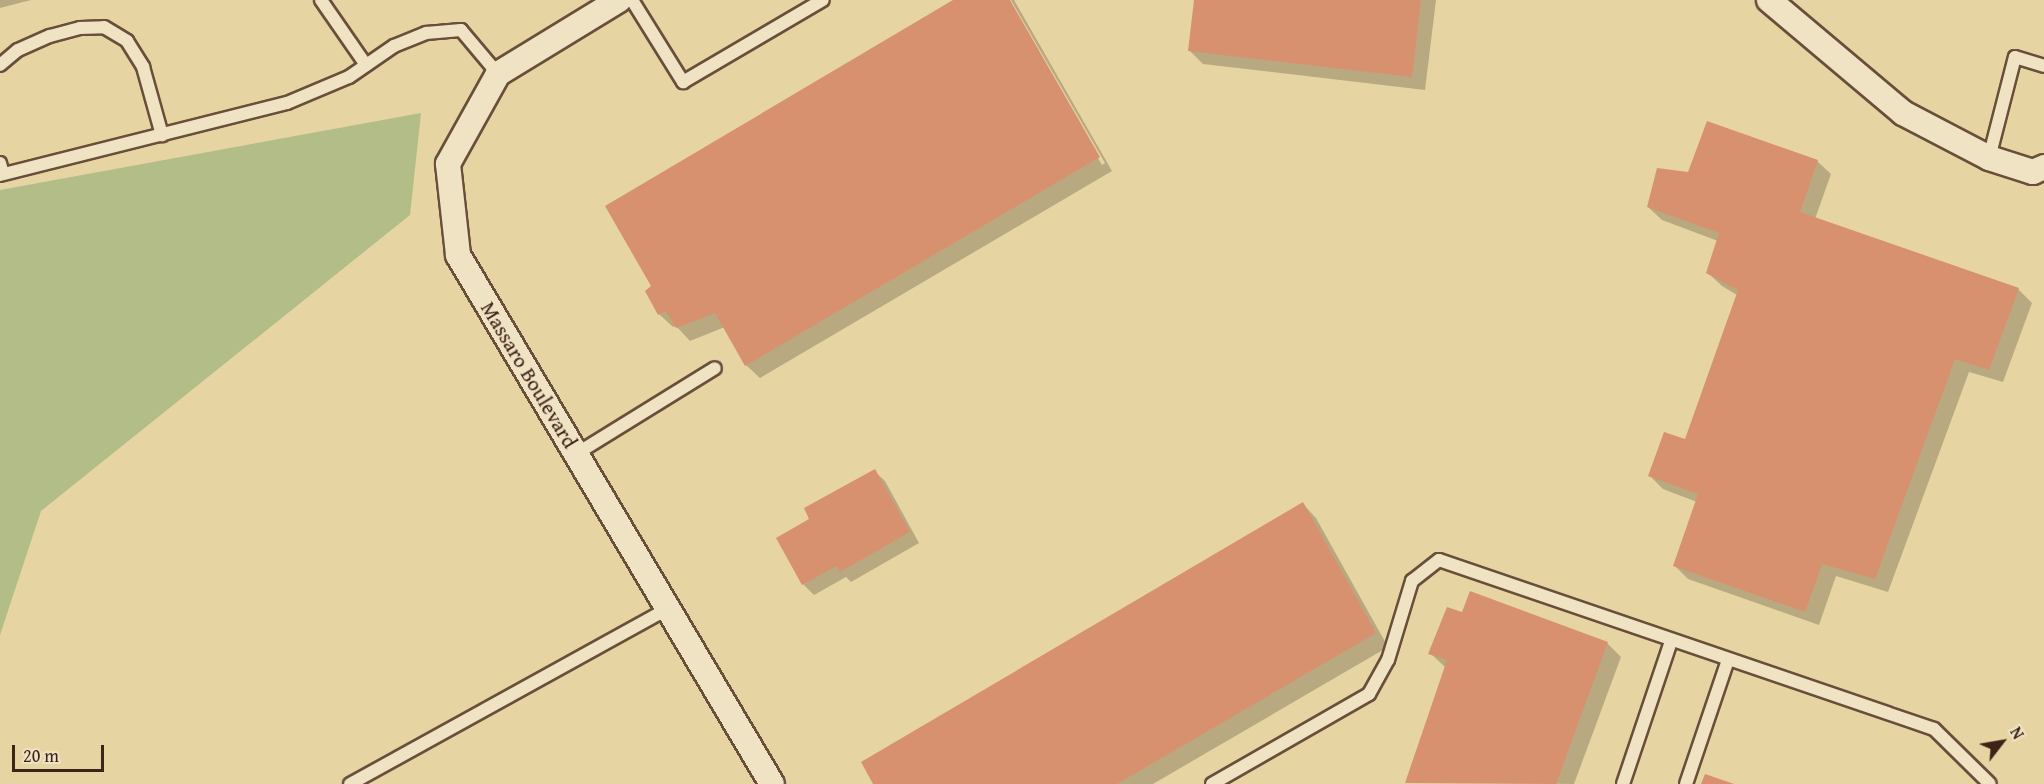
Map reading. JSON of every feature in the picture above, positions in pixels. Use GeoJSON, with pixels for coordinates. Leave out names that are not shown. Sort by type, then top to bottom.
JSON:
{"type":"FeatureCollection","features":[{"type":"Feature","properties":{"kind":"street","name":"Massaro Boulevard"},"geometry":{"type":"LineString","coordinates":[[619,0],[498,74],[448,164],[458,255],[772,784]]}},
{"type":"Feature","properties":{"kind":"street"},"geometry":{"type":"LineString","coordinates":[[1769,0],[1903,113],[1989,158],[2040,176]]}},
{"type":"Feature","properties":{"kind":"lane"},"geometry":{"type":"LineString","coordinates":[[321,0],[366,65]]}},
{"type":"Feature","properties":{"kind":"lane"},"geometry":{"type":"LineString","coordinates":[[632,0],[683,82],[823,0]]}},
{"type":"Feature","properties":{"kind":"lane"},"geometry":{"type":"LineString","coordinates":[[0,65],[18,50],[50,36],[80,28],[104,27],[128,41],[143,67],[162,135]]}},
{"type":"Feature","properties":{"kind":"lane"},"geometry":{"type":"LineString","coordinates":[[1,171],[162,135],[287,103],[349,77],[394,46],[426,33],[461,30],[498,74]]}},
{"type":"Feature","properties":{"kind":"lane"},"geometry":{"type":"LineString","coordinates":[[1989,158],[2015,57],[2044,66]]}},
{"type":"Feature","properties":{"kind":"lane"},"geometry":{"type":"LineString","coordinates":[[576,454],[715,368]]}},
{"type":"Feature","properties":{"kind":"lane"},"geometry":{"type":"LineString","coordinates":[[1212,784],[1369,694],[1388,660],[1412,581],[1438,560],[1934,729],[1990,784]]}},
{"type":"Feature","properties":{"kind":"lane"},"geometry":{"type":"LineString","coordinates":[[350,784],[669,608]]}},
{"type":"Feature","properties":{"kind":"lane"},"geometry":{"type":"LineString","coordinates":[[1623,784],[1671,641]]}},
{"type":"Feature","properties":{"kind":"lane"},"geometry":{"type":"LineString","coordinates":[[1686,784],[1728,660]]}},
{"type":"Feature","properties":{"kind":"green space"},"geometry":{"type":"Polygon","coordinates":[[[421,113],[410,215],[41,511],[0,635],[0,190],[421,113]]]}},
{"type":"Feature","properties":{"kind":"building"},"geometry":{"type":"Polygon","coordinates":[[[953,0],[1010,0],[1100,157],[745,366],[715,313],[676,328],[666,311],[658,315],[645,291],[651,286],[605,206],[953,0]]]}},
{"type":"Feature","properties":{"kind":"building"},"geometry":{"type":"Polygon","coordinates":[[[1194,0],[1421,0],[1412,77],[1188,51],[1194,0]]]}},
{"type":"Feature","properties":{"kind":"building"},"geometry":{"type":"Polygon","coordinates":[[[1707,121],[1818,160],[1800,212],[2019,288],[1989,370],[1955,359],[1875,579],[1822,564],[1805,612],[1673,566],[1698,494],[1648,476],[1664,432],[1685,439],[1738,290],[1706,273],[1719,233],[1647,207],[1657,168],[1688,172],[1707,121]]]}},
{"type":"Feature","properties":{"kind":"building"},"geometry":{"type":"Polygon","coordinates":[[[875,469],[910,532],[840,572],[836,566],[802,585],[776,538],[809,519],[804,508],[875,469]]]}},
{"type":"Feature","properties":{"kind":"building"},"geometry":{"type":"Polygon","coordinates":[[[1303,502],[1376,633],[1117,784],[873,784],[861,762],[1303,502]]]}},
{"type":"Feature","properties":{"kind":"building"},"geometry":{"type":"Polygon","coordinates":[[[1470,591],[1608,642],[1556,784],[1405,783],[1447,660],[1428,654],[1447,607],[1462,612],[1470,591]]]}},
{"type":"Feature","properties":{"kind":"building"},"geometry":{"type":"Polygon","coordinates":[[[1705,774],[1734,784],[1701,784],[1705,774]]]}}]}
